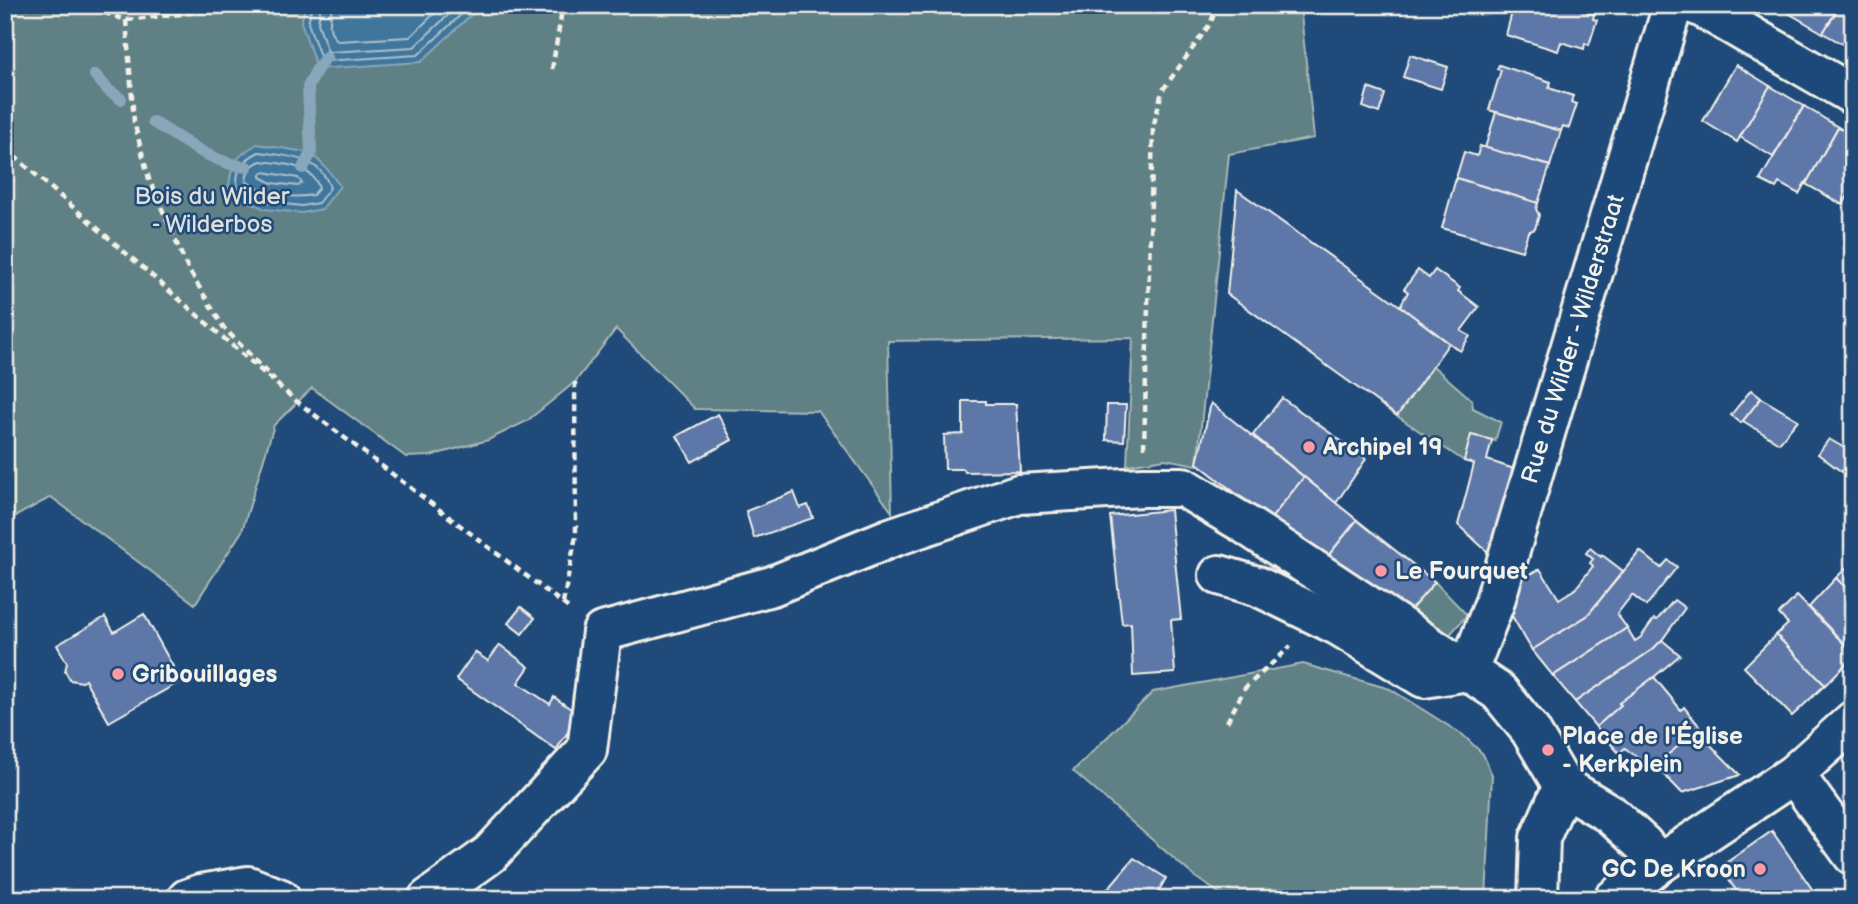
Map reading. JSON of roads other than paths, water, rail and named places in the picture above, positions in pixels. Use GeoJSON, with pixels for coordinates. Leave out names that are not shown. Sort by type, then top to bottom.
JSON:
{"type":"FeatureCollection","features":[{"type":"Feature","properties":{"kind":"street","name":"Rue du Wilder - Wilderstraat"},"geometry":{"type":"LineString","coordinates":[[1468,671],[1494,604],[1673,5]]}},
{"type":"Feature","properties":{"kind":"street"},"geometry":{"type":"LineString","coordinates":[[1695,5],[1853,95]]}},
{"type":"Feature","properties":{"kind":"street"},"geometry":{"type":"LineString","coordinates":[[428,899],[489,854],[587,750],[602,632],[772,586],[890,538],[1019,494],[1143,487],[1183,487],[1240,521],[1499,692],[1530,730],[1563,786],[1610,814],[1643,844],[1659,864]]}},
{"type":"Feature","properties":{"kind":"street"},"geometry":{"type":"LineString","coordinates":[[1219,575],[1257,586],[1339,626],[1424,678],[1468,671]]}},
{"type":"Feature","properties":{"kind":"street"},"geometry":{"type":"LineString","coordinates":[[1614,899],[1659,864],[1794,774],[1853,721]]}},
{"type":"Feature","properties":{"kind":"street"},"geometry":{"type":"LineString","coordinates":[[1794,774],[1853,855]]}},
{"type":"Feature","properties":{"kind":"street"},"geometry":{"type":"LineString","coordinates":[[1538,899],[1540,838],[1563,786]]}},
{"type":"Feature","properties":{"kind":"street"},"geometry":{"type":"LineString","coordinates":[[187,899],[248,886],[281,899]]}},
{"type":"Feature","properties":{"kind":"water"},"geometry":{"type":"Polygon","coordinates":[[[306,5],[515,5],[472,14],[421,62],[317,69],[301,22],[306,5]]]}},
{"type":"Feature","properties":{"kind":"water"},"geometry":{"type":"Polygon","coordinates":[[[257,144],[311,153],[340,186],[322,209],[302,213],[265,209],[228,192],[238,158],[257,144]]]}},
{"type":"Feature","properties":{"kind":"waterway"},"geometry":{"type":"LineString","coordinates":[[303,168],[311,153],[308,87],[326,57]]}},
{"type":"Feature","properties":{"kind":"waterway"},"geometry":{"type":"LineString","coordinates":[[95,75],[108,90],[121,99]]}},
{"type":"Feature","properties":{"kind":"waterway"},"geometry":{"type":"LineString","coordinates":[[153,122],[210,156],[247,167]]}},
{"type":"Feature","properties":{"kind":"place","name":"Archipel 19"},"geometry":{"type":"Point","coordinates":[1309,447]}},
{"type":"Feature","properties":{"kind":"place","name":"Le Fourquet"},"geometry":{"type":"Point","coordinates":[1381,571]}},
{"type":"Feature","properties":{"kind":"place","name":"Gribouillages"},"geometry":{"type":"Point","coordinates":[118,674]}},
{"type":"Feature","properties":{"kind":"place","name":"Place de l'Église - Kerkplein"},"geometry":{"type":"Point","coordinates":[1548,750]}},
{"type":"Feature","properties":{"kind":"place","name":"GC De Kroon"},"geometry":{"type":"Point","coordinates":[1760,869]}},
{"type":"Feature","properties":{"kind":"park label","name":"Bois du Wilder - Wilderbos"},"geometry":{"type":"Point","coordinates":[212,210]}}]}
